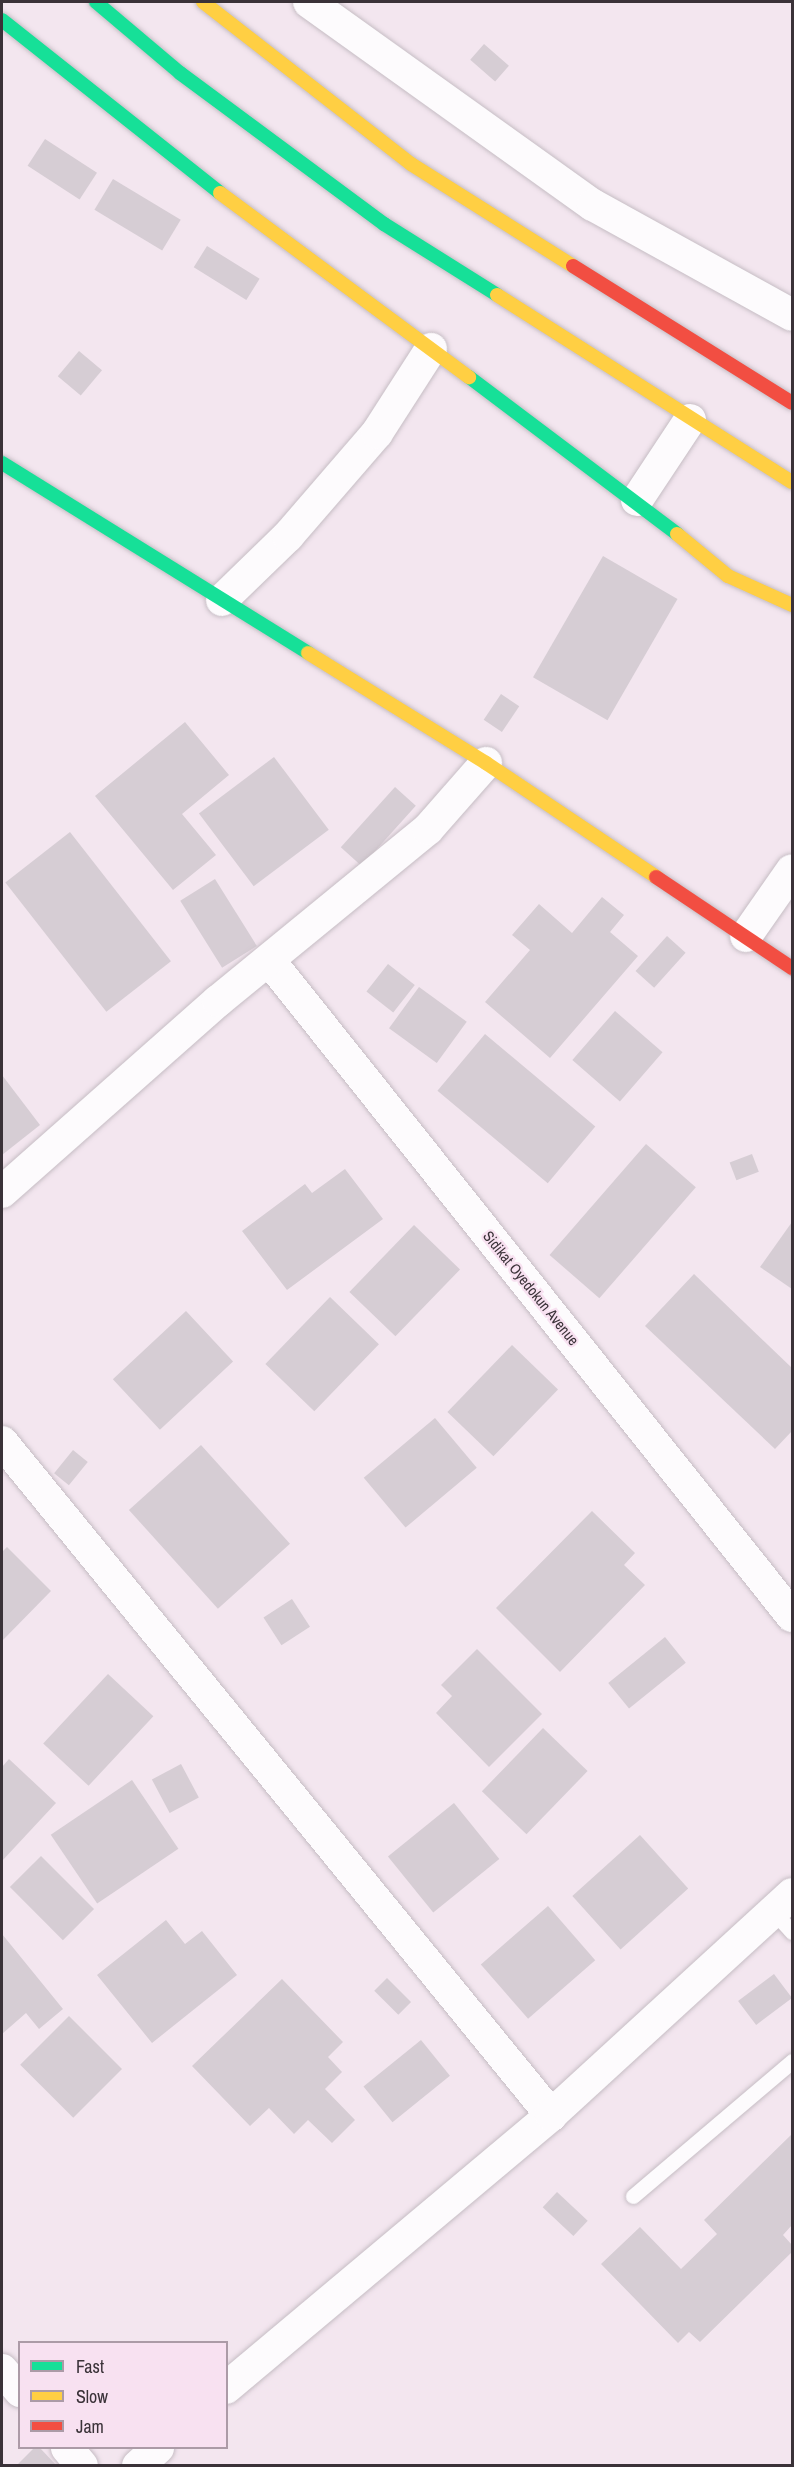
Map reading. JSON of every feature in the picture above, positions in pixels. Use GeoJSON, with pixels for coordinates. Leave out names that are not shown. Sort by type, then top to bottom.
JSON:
{"type":"FeatureCollection","features":[{"type":"Feature","properties":{"kind":"main road"},"geometry":{"type":"LineString","coordinates":[[96,2],[180,73],[384,224],[690,420],[792,482]]}},
{"type":"Feature","properties":{"kind":"main road"},"geometry":{"type":"LineString","coordinates":[[203,2],[411,164],[792,404]]}},
{"type":"Feature","properties":{"kind":"main road"},"geometry":{"type":"LineString","coordinates":[[2,20],[232,204],[637,500],[728,576],[792,605]]}},
{"type":"Feature","properties":{"kind":"main road"},"geometry":{"type":"LineString","coordinates":[[2,463],[486,763],[792,968]]}},
{"type":"Feature","properties":{"kind":"street"},"geometry":{"type":"LineString","coordinates":[[309,2],[593,205],[792,315]]}},
{"type":"Feature","properties":{"kind":"street"},"geometry":{"type":"LineString","coordinates":[[222,600],[288,536],[377,433],[431,349]]}},
{"type":"Feature","properties":{"kind":"street"},"geometry":{"type":"LineString","coordinates":[[637,500],[690,420]]}},
{"type":"Feature","properties":{"kind":"street"},"geometry":{"type":"LineString","coordinates":[[2,1192],[269,960],[428,829],[486,763]]}},
{"type":"Feature","properties":{"kind":"street"},"geometry":{"type":"LineString","coordinates":[[746,936],[792,870]]}},
{"type":"Feature","properties":{"kind":"street","name":"Sidikat Oyedokun Avenue"},"geometry":{"type":"LineString","coordinates":[[269,960],[792,1616]]}},
{"type":"Feature","properties":{"kind":"street"},"geometry":{"type":"LineString","coordinates":[[2,1442],[551,2115]]}},
{"type":"Feature","properties":{"kind":"street"},"geometry":{"type":"LineString","coordinates":[[228,2386],[551,2115],[786,1913]]}},
{"type":"Feature","properties":{"kind":"street"},"geometry":{"type":"LineString","coordinates":[[2,2370],[18,2389]]}},
{"type":"Feature","properties":{"kind":"street"},"geometry":{"type":"LineString","coordinates":[[68,2449],[82,2466]]}},
{"type":"Feature","properties":{"kind":"street"},"geometry":{"type":"LineString","coordinates":[[138,2466],[157,2449]]}},
{"type":"Feature","properties":{"kind":"lane"},"geometry":{"type":"LineString","coordinates":[[633,2196],[792,2061]]}},
{"type":"Feature","properties":{"kind":"building"},"geometry":{"type":"Polygon","coordinates":[[[484,44],[509,66],[495,81],[470,60],[484,44]]]}},
{"type":"Feature","properties":{"kind":"building"},"geometry":{"type":"Polygon","coordinates":[[[45,139],[97,173],[80,200],[28,166],[45,139]]]}},
{"type":"Feature","properties":{"kind":"building"},"geometry":{"type":"Polygon","coordinates":[[[113,179],[181,220],[162,251],[94,210],[113,179]]]}},
{"type":"Feature","properties":{"kind":"building"},"geometry":{"type":"Polygon","coordinates":[[[207,246],[260,279],[246,300],[194,267],[207,246]]]}},
{"type":"Feature","properties":{"kind":"building"},"geometry":{"type":"Polygon","coordinates":[[[79,351],[102,370],[81,396],[58,376],[79,351]]]}},
{"type":"Feature","properties":{"kind":"building"},"geometry":{"type":"Polygon","coordinates":[[[603,556],[677,599],[607,720],[533,677],[603,556]]]}},
{"type":"Feature","properties":{"kind":"building"},"geometry":{"type":"Polygon","coordinates":[[[501,694],[519,706],[502,732],[484,720],[501,694]]]}},
{"type":"Feature","properties":{"kind":"building"},"geometry":{"type":"Polygon","coordinates":[[[185,722],[229,775],[182,814],[216,855],[173,890],[95,796],[185,722]]]}},
{"type":"Feature","properties":{"kind":"building"},"geometry":{"type":"Polygon","coordinates":[[[274,757],[329,830],[254,886],[199,814],[274,757]]]}},
{"type":"Feature","properties":{"kind":"building"},"geometry":{"type":"Polygon","coordinates":[[[395,787],[416,806],[362,866],[341,847],[395,787]]]}},
{"type":"Feature","properties":{"kind":"building"},"geometry":{"type":"Polygon","coordinates":[[[70,832],[171,961],[106,1012],[5,882],[70,832]]]}},
{"type":"Feature","properties":{"kind":"building"},"geometry":{"type":"Polygon","coordinates":[[[215,879],[257,946],[222,968],[180,901],[215,879]]]}},
{"type":"Feature","properties":{"kind":"building"},"geometry":{"type":"Polygon","coordinates":[[[602,897],[624,915],[610,932],[638,956],[550,1058],[485,1002],[530,950],[512,935],[539,904],[572,933],[602,897]]]}},
{"type":"Feature","properties":{"kind":"building"},"geometry":{"type":"Polygon","coordinates":[[[667,936],[686,953],[654,988],[636,971],[667,936]]]}},
{"type":"Feature","properties":{"kind":"building"},"geometry":{"type":"Polygon","coordinates":[[[388,964],[415,985],[393,1013],[366,992],[388,964]]]}},
{"type":"Feature","properties":{"kind":"building"},"geometry":{"type":"Polygon","coordinates":[[[419,987],[467,1022],[437,1063],[389,1028],[419,987]]]}},
{"type":"Feature","properties":{"kind":"building"},"geometry":{"type":"Polygon","coordinates":[[[615,1011],[663,1052],[620,1101],[572,1060],[615,1011]]]}},
{"type":"Feature","properties":{"kind":"building"},"geometry":{"type":"Polygon","coordinates":[[[485,1034],[595,1127],[548,1183],[437,1091],[485,1034]]]}},
{"type":"Feature","properties":{"kind":"building"},"geometry":{"type":"Polygon","coordinates":[[[2,1075],[40,1125],[2,1155],[2,1075]]]}},
{"type":"Feature","properties":{"kind":"building"},"geometry":{"type":"Polygon","coordinates":[[[646,1144],[696,1187],[599,1298],[550,1255],[646,1144]]]}},
{"type":"Feature","properties":{"kind":"building"},"geometry":{"type":"Polygon","coordinates":[[[752,1154],[759,1172],[736,1180],[730,1163],[752,1154]]]}},
{"type":"Feature","properties":{"kind":"building"},"geometry":{"type":"Polygon","coordinates":[[[345,1169],[383,1219],[287,1290],[242,1231],[305,1184],[312,1193],[345,1169]]]}},
{"type":"Feature","properties":{"kind":"building"},"geometry":{"type":"Polygon","coordinates":[[[792,1222],[792,1289],[760,1267],[792,1222]]]}},
{"type":"Feature","properties":{"kind":"building"},"geometry":{"type":"Polygon","coordinates":[[[414,1225],[460,1269],[395,1336],[349,1292],[414,1225]]]}},
{"type":"Feature","properties":{"kind":"building"},"geometry":{"type":"Polygon","coordinates":[[[694,1274],[792,1368],[792,1431],[775,1449],[645,1326],[694,1274]]]}},
{"type":"Feature","properties":{"kind":"building"},"geometry":{"type":"Polygon","coordinates":[[[330,1297],[379,1344],[314,1411],[265,1364],[330,1297]]]}},
{"type":"Feature","properties":{"kind":"building"},"geometry":{"type":"Polygon","coordinates":[[[186,1311],[233,1361],[160,1430],[113,1379],[186,1311]]]}},
{"type":"Feature","properties":{"kind":"building"},"geometry":{"type":"Polygon","coordinates":[[[512,1345],[558,1389],[493,1456],[447,1412],[512,1345]]]}},
{"type":"Feature","properties":{"kind":"building"},"geometry":{"type":"Polygon","coordinates":[[[435,1418],[477,1468],[406,1528],[364,1478],[435,1418]]]}},
{"type":"Feature","properties":{"kind":"building"},"geometry":{"type":"Polygon","coordinates":[[[201,1445],[290,1544],[218,1609],[129,1510],[201,1445]]]}},
{"type":"Feature","properties":{"kind":"building"},"geometry":{"type":"Polygon","coordinates":[[[73,1450],[88,1462],[69,1485],[54,1473],[73,1450]]]}},
{"type":"Feature","properties":{"kind":"building"},"geometry":{"type":"Polygon","coordinates":[[[592,1511],[635,1553],[624,1565],[645,1585],[560,1672],[496,1608],[592,1511]]]}},
{"type":"Feature","properties":{"kind":"building"},"geometry":{"type":"Polygon","coordinates":[[[7,1547],[51,1591],[2,1641],[2,1552],[7,1547]]]}},
{"type":"Feature","properties":{"kind":"building"},"geometry":{"type":"Polygon","coordinates":[[[292,1599],[310,1627],[281,1645],[263,1618],[292,1599]]]}},
{"type":"Feature","properties":{"kind":"building"},"geometry":{"type":"Polygon","coordinates":[[[665,1637],[686,1663],[629,1709],[608,1683],[665,1637]]]}},
{"type":"Feature","properties":{"kind":"building"},"geometry":{"type":"Polygon","coordinates":[[[477,1649],[542,1714],[489,1767],[436,1713],[452,1696],[441,1685],[477,1649]]]}},
{"type":"Feature","properties":{"kind":"building"},"geometry":{"type":"Polygon","coordinates":[[[108,1674],[153,1716],[89,1786],[43,1743],[108,1674]]]}},
{"type":"Feature","properties":{"kind":"building"},"geometry":{"type":"Polygon","coordinates":[[[543,1728],[588,1771],[526,1834],[482,1791],[543,1728]]]}},
{"type":"Feature","properties":{"kind":"building"},"geometry":{"type":"Polygon","coordinates":[[[9,1759],[56,1803],[2,1861],[2,1767],[9,1759]]]}},
{"type":"Feature","properties":{"kind":"building"},"geometry":{"type":"Polygon","coordinates":[[[181,1764],[199,1798],[170,1813],[152,1779],[181,1764]]]}},
{"type":"Feature","properties":{"kind":"building"},"geometry":{"type":"Polygon","coordinates":[[[132,1780],[178,1849],[97,1904],[51,1835],[132,1780]]]}},
{"type":"Feature","properties":{"kind":"building"},"geometry":{"type":"Polygon","coordinates":[[[454,1803],[499,1859],[433,1912],[388,1856],[454,1803]]]}},
{"type":"Feature","properties":{"kind":"building"},"geometry":{"type":"Polygon","coordinates":[[[640,1835],[688,1889],[621,1949],[572,1896],[640,1835]]]}},
{"type":"Feature","properties":{"kind":"building"},"geometry":{"type":"Polygon","coordinates":[[[41,1856],[94,1909],[63,1940],[10,1887],[41,1856]]]}},
{"type":"Feature","properties":{"kind":"building"},"geometry":{"type":"Polygon","coordinates":[[[548,1906],[595,1960],[528,2019],[481,1964],[548,1906]]]}},
{"type":"Feature","properties":{"kind":"building"},"geometry":{"type":"Polygon","coordinates":[[[166,1920],[185,1944],[202,1931],[237,1975],[152,2043],[97,1975],[166,1920]]]}},
{"type":"Feature","properties":{"kind":"building"},"geometry":{"type":"Polygon","coordinates":[[[2,1934],[63,2009],[39,2029],[26,2013],[2,2034],[2,1934]]]}},
{"type":"Feature","properties":{"kind":"building"},"geometry":{"type":"Polygon","coordinates":[[[774,1974],[792,1998],[756,2025],[738,2001],[774,1974]]]}},
{"type":"Feature","properties":{"kind":"building"},"geometry":{"type":"Polygon","coordinates":[[[387,1978],[411,2002],[398,2015],[374,1991],[387,1978]]]}},
{"type":"Feature","properties":{"kind":"building"},"geometry":{"type":"Polygon","coordinates":[[[282,1979],[343,2042],[328,2057],[342,2072],[325,2089],[355,2120],[332,2143],[308,2120],[294,2134],[269,2108],[250,2126],[192,2066],[282,1979]]]}},
{"type":"Feature","properties":{"kind":"building"},"geometry":{"type":"Polygon","coordinates":[[[69,2016],[122,2069],[73,2118],[20,2065],[69,2016]]]}},
{"type":"Feature","properties":{"kind":"building"},"geometry":{"type":"Polygon","coordinates":[[[421,2040],[450,2076],[392,2122],[363,2087],[421,2040]]]}},
{"type":"Feature","properties":{"kind":"building"},"geometry":{"type":"Polygon","coordinates":[[[792,2134],[792,2225],[783,2235],[792,2245],[792,2252],[700,2342],[689,2332],[678,2343],[601,2264],[640,2227],[681,2269],[717,2234],[704,2220],[792,2134]]]}},
{"type":"Feature","properties":{"kind":"building"},"geometry":{"type":"Polygon","coordinates":[[[557,2192],[588,2221],[573,2236],[543,2207],[557,2192]]]}},
{"type":"Feature","properties":{"kind":"building"},"geometry":{"type":"Polygon","coordinates":[[[33,2449],[41,2449],[57,2466],[16,2466],[33,2449]]]}},
{"type":"Feature","properties":{"kind":"traffic: fast"},"geometry":{"type":"LineString","coordinates":[[96,2],[180,73],[384,224],[497,295]]}},
{"type":"Feature","properties":{"kind":"traffic: fast"},"geometry":{"type":"LineString","coordinates":[[2,20],[220,193]]}},
{"type":"Feature","properties":{"kind":"traffic: fast"},"geometry":{"type":"LineString","coordinates":[[469,377],[677,534]]}},
{"type":"Feature","properties":{"kind":"traffic: fast"},"geometry":{"type":"LineString","coordinates":[[2,463],[308,653]]}},
{"type":"Feature","properties":{"kind":"traffic: slow"},"geometry":{"type":"LineString","coordinates":[[203,2],[411,164],[573,266]]}},
{"type":"Feature","properties":{"kind":"traffic: slow"},"geometry":{"type":"LineString","coordinates":[[220,193],[469,377]]}},
{"type":"Feature","properties":{"kind":"traffic: slow"},"geometry":{"type":"LineString","coordinates":[[497,295],[792,482]]}},
{"type":"Feature","properties":{"kind":"traffic: slow"},"geometry":{"type":"LineString","coordinates":[[677,534],[728,576],[792,605]]}},
{"type":"Feature","properties":{"kind":"traffic: slow"},"geometry":{"type":"LineString","coordinates":[[308,653],[486,763],[656,877]]}},
{"type":"Feature","properties":{"kind":"traffic: jam"},"geometry":{"type":"LineString","coordinates":[[573,266],[792,403]]}},
{"type":"Feature","properties":{"kind":"traffic: jam"},"geometry":{"type":"LineString","coordinates":[[656,877],[792,968]]}}]}
